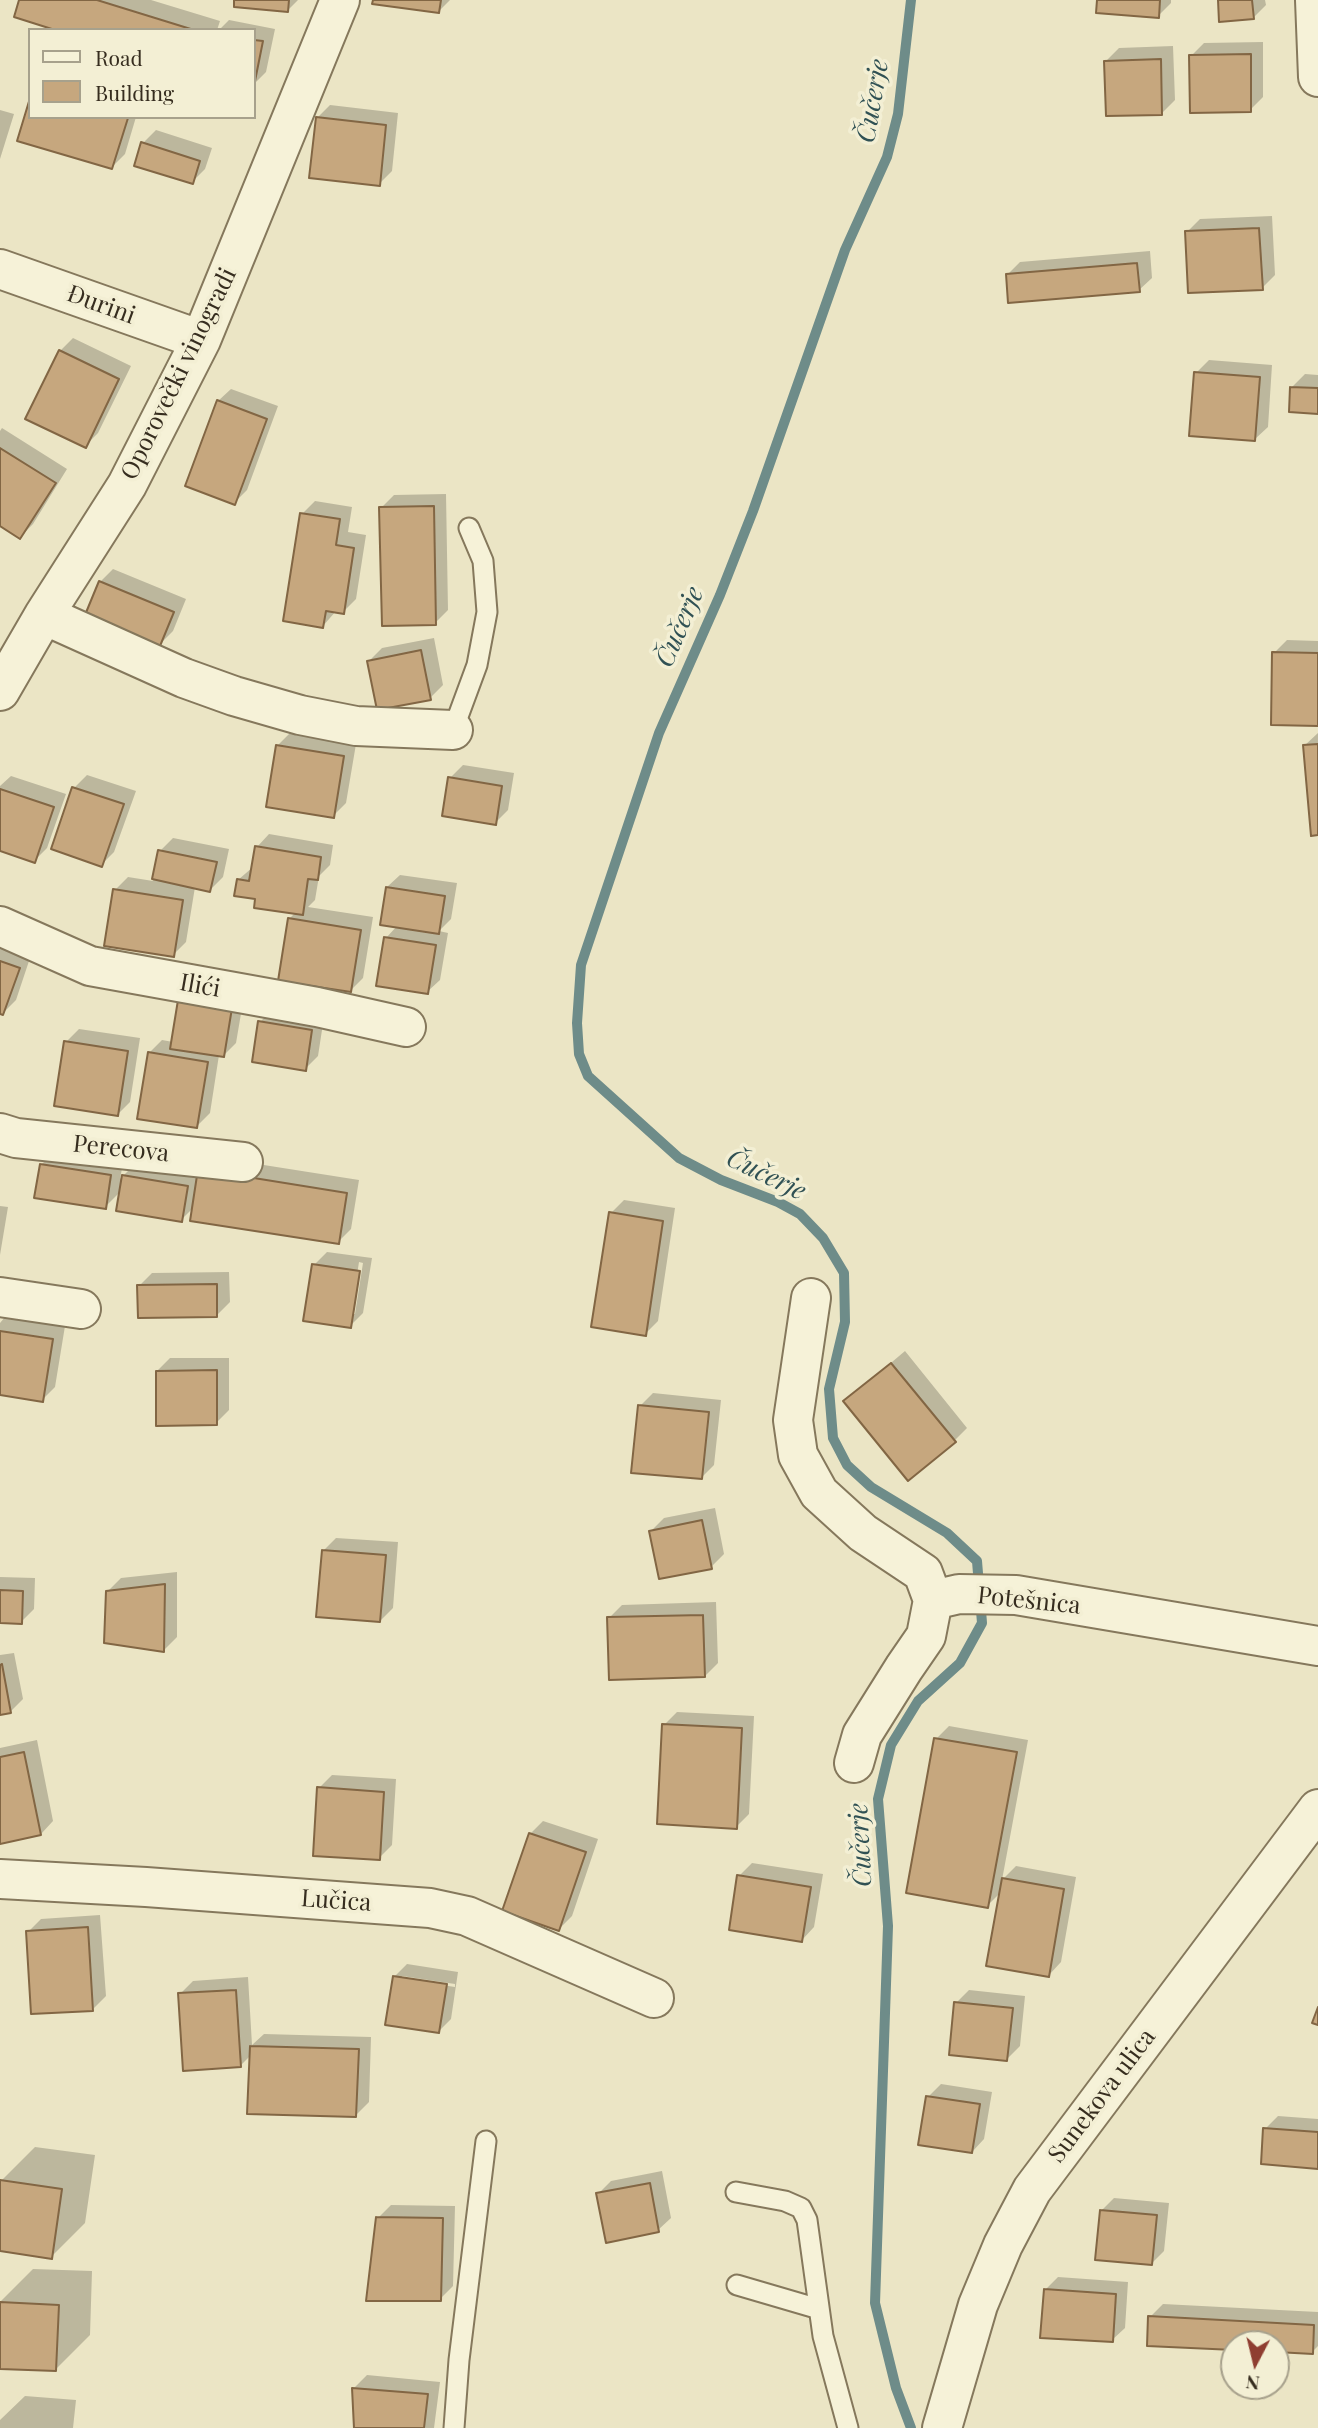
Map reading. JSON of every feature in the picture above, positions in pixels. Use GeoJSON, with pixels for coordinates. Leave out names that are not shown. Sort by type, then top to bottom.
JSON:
{"type":"FeatureCollection","features":[{"type":"Feature","properties":{"kind":"street","name":"Oporovečki vinogradi"},"geometry":{"type":"LineString","coordinates":[[0,691],[44,615],[127,485],[201,340],[340,0]]}},
{"type":"Feature","properties":{"kind":"street"},"geometry":{"type":"LineString","coordinates":[[1315,0],[1318,78]]}},
{"type":"Feature","properties":{"kind":"street","name":"Đurini"},"geometry":{"type":"LineString","coordinates":[[0,269],[201,340]]}},
{"type":"Feature","properties":{"kind":"street"},"geometry":{"type":"LineString","coordinates":[[44,615],[184,678],[287,712],[355,726],[453,730]]}},
{"type":"Feature","properties":{"kind":"street","name":"Ilići"},"geometry":{"type":"LineString","coordinates":[[0,926],[90,966],[317,1007],[406,1027]]}},
{"type":"Feature","properties":{"kind":"street","name":"Perecova"},"geometry":{"type":"LineString","coordinates":[[0,1133],[16,1138],[243,1162]]}},
{"type":"Feature","properties":{"kind":"street"},"geometry":{"type":"LineString","coordinates":[[0,1297],[81,1309]]}},
{"type":"Feature","properties":{"kind":"street"},"geometry":{"type":"LineString","coordinates":[[811,1298],[793,1420],[798,1455],[819,1493],[863,1533],[923,1573],[946,1597],[926,1636],[862,1735],[854,1763]]}},
{"type":"Feature","properties":{"kind":"street","name":"Potešnica"},"geometry":{"type":"LineString","coordinates":[[946,1597],[1016,1595],[1318,1646]]}},
{"type":"Feature","properties":{"kind":"street","name":"Sunekova ulica"},"geometry":{"type":"LineString","coordinates":[[950,2424],[978,2305],[1003,2245],[1032,2190],[1318,1809]]}},
{"type":"Feature","properties":{"kind":"street","name":"Lučica"},"geometry":{"type":"LineString","coordinates":[[0,1879],[430,1908],[467,1916],[502,1930],[654,1998]]}},
{"type":"Feature","properties":{"kind":"lane"},"geometry":{"type":"LineString","coordinates":[[453,730],[477,665],[487,612],[483,561],[469,528]]}},
{"type":"Feature","properties":{"kind":"lane"},"geometry":{"type":"LineString","coordinates":[[454,2428],[459,2360],[486,2141]]}},
{"type":"Feature","properties":{"kind":"lane"},"geometry":{"type":"LineString","coordinates":[[736,2192],[785,2201],[801,2208],[807,2220],[823,2336],[848,2428]]}},
{"type":"Feature","properties":{"kind":"lane"},"geometry":{"type":"LineString","coordinates":[[737,2285],[819,2309]]}},
{"type":"Feature","properties":{"kind":"building"},"geometry":{"type":"Polygon","coordinates":[[[19,0],[97,0],[188,28],[49,28],[14,17],[19,0]]]}},
{"type":"Feature","properties":{"kind":"building"},"geometry":{"type":"Polygon","coordinates":[[[234,0],[289,0],[288,12],[234,7],[234,0]]]}},
{"type":"Feature","properties":{"kind":"building"},"geometry":{"type":"Polygon","coordinates":[[[373,0],[441,0],[439,13],[372,4],[373,0]]]}},
{"type":"Feature","properties":{"kind":"building"},"geometry":{"type":"Polygon","coordinates":[[[1097,0],[1160,0],[1159,18],[1096,13],[1097,0]]]}},
{"type":"Feature","properties":{"kind":"building"},"geometry":{"type":"Polygon","coordinates":[[[1218,0],[1252,0],[1254,19],[1219,22],[1218,0]]]}},
{"type":"Feature","properties":{"kind":"building"},"geometry":{"type":"Polygon","coordinates":[[[256,40],[263,41],[256,76],[256,40]]]}},
{"type":"Feature","properties":{"kind":"building"},"geometry":{"type":"Polygon","coordinates":[[[1251,54],[1251,112],[1190,113],[1189,55],[1251,54]]]}},
{"type":"Feature","properties":{"kind":"building"},"geometry":{"type":"Polygon","coordinates":[[[1161,59],[1162,115],[1106,116],[1104,61],[1161,59]]]}},
{"type":"Feature","properties":{"kind":"building"},"geometry":{"type":"Polygon","coordinates":[[[28,105],[28,119],[128,119],[112,169],[17,141],[28,105]]]}},
{"type":"Feature","properties":{"kind":"building"},"geometry":{"type":"Polygon","coordinates":[[[316,117],[386,125],[380,186],[309,178],[316,117]]]}},
{"type":"Feature","properties":{"kind":"building"},"geometry":{"type":"Polygon","coordinates":[[[141,142],[200,161],[193,184],[134,166],[141,142]]]}},
{"type":"Feature","properties":{"kind":"building"},"geometry":{"type":"Polygon","coordinates":[[[1259,228],[1263,290],[1188,293],[1185,231],[1259,228]]]}},
{"type":"Feature","properties":{"kind":"building"},"geometry":{"type":"Polygon","coordinates":[[[1137,263],[1140,292],[1008,303],[1006,274],[1137,263]]]}},
{"type":"Feature","properties":{"kind":"building"},"geometry":{"type":"Polygon","coordinates":[[[59,350],[119,379],[86,448],[25,419],[59,350]]]}},
{"type":"Feature","properties":{"kind":"building"},"geometry":{"type":"Polygon","coordinates":[[[1194,372],[1260,377],[1255,441],[1189,436],[1194,372]]]}},
{"type":"Feature","properties":{"kind":"building"},"geometry":{"type":"Polygon","coordinates":[[[1290,387],[1318,388],[1318,414],[1289,412],[1290,387]]]}},
{"type":"Feature","properties":{"kind":"building"},"geometry":{"type":"Polygon","coordinates":[[[217,400],[267,419],[235,505],[185,486],[217,400]]]}},
{"type":"Feature","properties":{"kind":"building"},"geometry":{"type":"Polygon","coordinates":[[[0,448],[56,483],[20,539],[0,526],[0,448]]]}},
{"type":"Feature","properties":{"kind":"building"},"geometry":{"type":"Polygon","coordinates":[[[434,506],[436,625],[382,626],[379,507],[434,506]]]}},
{"type":"Feature","properties":{"kind":"building"},"geometry":{"type":"Polygon","coordinates":[[[300,513],[340,519],[336,545],[354,548],[344,614],[326,611],[323,628],[283,621],[300,513]]]}},
{"type":"Feature","properties":{"kind":"building"},"geometry":{"type":"Polygon","coordinates":[[[99,581],[174,612],[160,646],[85,615],[99,581]]]}},
{"type":"Feature","properties":{"kind":"building"},"geometry":{"type":"Polygon","coordinates":[[[421,650],[431,700],[377,710],[367,661],[421,650]]]}},
{"type":"Feature","properties":{"kind":"building"},"geometry":{"type":"Polygon","coordinates":[[[1272,652],[1318,653],[1318,726],[1271,725],[1272,652]]]}},
{"type":"Feature","properties":{"kind":"building"},"geometry":{"type":"Polygon","coordinates":[[[1318,744],[1318,835],[1311,836],[1303,745],[1318,744]]]}},
{"type":"Feature","properties":{"kind":"building"},"geometry":{"type":"Polygon","coordinates":[[[276,745],[344,756],[334,818],[266,807],[276,745]]]}},
{"type":"Feature","properties":{"kind":"building"},"geometry":{"type":"Polygon","coordinates":[[[448,777],[502,786],[496,825],[442,816],[448,777]]]}},
{"type":"Feature","properties":{"kind":"building"},"geometry":{"type":"Polygon","coordinates":[[[72,787],[124,804],[102,867],[51,849],[72,787]]]}},
{"type":"Feature","properties":{"kind":"building"},"geometry":{"type":"Polygon","coordinates":[[[0,789],[54,807],[35,863],[0,851],[0,789]]]}},
{"type":"Feature","properties":{"kind":"building"},"geometry":{"type":"Polygon","coordinates":[[[255,846],[321,857],[318,880],[308,879],[303,915],[254,908],[255,899],[234,896],[237,879],[249,881],[255,846]]]}},
{"type":"Feature","properties":{"kind":"building"},"geometry":{"type":"Polygon","coordinates":[[[158,850],[217,862],[210,892],[152,879],[158,850]]]}},
{"type":"Feature","properties":{"kind":"building"},"geometry":{"type":"Polygon","coordinates":[[[386,887],[445,896],[439,934],[380,925],[386,887]]]}},
{"type":"Feature","properties":{"kind":"building"},"geometry":{"type":"Polygon","coordinates":[[[113,889],[183,900],[174,957],[104,946],[113,889]]]}},
{"type":"Feature","properties":{"kind":"building"},"geometry":{"type":"Polygon","coordinates":[[[288,918],[361,930],[351,992],[278,981],[288,918]]]}},
{"type":"Feature","properties":{"kind":"building"},"geometry":{"type":"Polygon","coordinates":[[[384,937],[436,945],[428,994],[376,986],[384,937]]]}},
{"type":"Feature","properties":{"kind":"building"},"geometry":{"type":"Polygon","coordinates":[[[0,961],[20,968],[3,1015],[0,1014],[0,961]]]}},
{"type":"Feature","properties":{"kind":"building"},"geometry":{"type":"Polygon","coordinates":[[[178,1000],[232,1008],[224,1057],[170,1049],[178,1000]]]}},
{"type":"Feature","properties":{"kind":"building"},"geometry":{"type":"Polygon","coordinates":[[[258,1021],[312,1030],[306,1071],[252,1062],[258,1021]]]}},
{"type":"Feature","properties":{"kind":"building"},"geometry":{"type":"Polygon","coordinates":[[[64,1041],[128,1051],[118,1116],[54,1106],[64,1041]]]}},
{"type":"Feature","properties":{"kind":"building"},"geometry":{"type":"Polygon","coordinates":[[[148,1052],[208,1062],[197,1128],[137,1119],[148,1052]]]}},
{"type":"Feature","properties":{"kind":"building"},"geometry":{"type":"Polygon","coordinates":[[[40,1164],[111,1175],[106,1209],[34,1198],[40,1164]]]}},
{"type":"Feature","properties":{"kind":"building"},"geometry":{"type":"Polygon","coordinates":[[[198,1169],[347,1193],[339,1244],[190,1221],[198,1169]]]}},
{"type":"Feature","properties":{"kind":"building"},"geometry":{"type":"Polygon","coordinates":[[[122,1175],[188,1186],[182,1222],[116,1211],[122,1175]]]}},
{"type":"Feature","properties":{"kind":"building"},"geometry":{"type":"Polygon","coordinates":[[[609,1212],[663,1221],[646,1336],[591,1327],[609,1212]]]}},
{"type":"Feature","properties":{"kind":"building"},"geometry":{"type":"Polygon","coordinates":[[[312,1264],[360,1271],[351,1328],[303,1321],[312,1264]]]}},
{"type":"Feature","properties":{"kind":"building"},"geometry":{"type":"Polygon","coordinates":[[[217,1284],[217,1317],[138,1318],[137,1285],[217,1284]]]}},
{"type":"Feature","properties":{"kind":"building"},"geometry":{"type":"Polygon","coordinates":[[[0,1331],[53,1339],[43,1402],[0,1395],[0,1331]]]}},
{"type":"Feature","properties":{"kind":"building"},"geometry":{"type":"Polygon","coordinates":[[[891,1363],[956,1442],[908,1481],[843,1401],[891,1363]]]}},
{"type":"Feature","properties":{"kind":"building"},"geometry":{"type":"Polygon","coordinates":[[[217,1370],[217,1425],[156,1426],[156,1371],[217,1370]]]}},
{"type":"Feature","properties":{"kind":"building"},"geometry":{"type":"Polygon","coordinates":[[[638,1405],[709,1412],[702,1479],[631,1473],[638,1405]]]}},
{"type":"Feature","properties":{"kind":"building"},"geometry":{"type":"Polygon","coordinates":[[[702,1520],[712,1569],[659,1579],[649,1531],[702,1520]]]}},
{"type":"Feature","properties":{"kind":"building"},"geometry":{"type":"Polygon","coordinates":[[[322,1550],[386,1555],[380,1622],[316,1617],[322,1550]]]}},
{"type":"Feature","properties":{"kind":"building"},"geometry":{"type":"Polygon","coordinates":[[[165,1584],[164,1652],[104,1643],[106,1591],[165,1584]]]}},
{"type":"Feature","properties":{"kind":"building"},"geometry":{"type":"Polygon","coordinates":[[[0,1590],[23,1591],[22,1624],[0,1623],[0,1590]]]}},
{"type":"Feature","properties":{"kind":"building"},"geometry":{"type":"Polygon","coordinates":[[[703,1615],[705,1677],[609,1680],[607,1617],[703,1615]]]}},
{"type":"Feature","properties":{"kind":"building"},"geometry":{"type":"Polygon","coordinates":[[[2,1664],[11,1713],[0,1715],[0,1665],[2,1664]]]}},
{"type":"Feature","properties":{"kind":"building"},"geometry":{"type":"Polygon","coordinates":[[[662,1724],[742,1728],[737,1829],[657,1824],[662,1724]]]}},
{"type":"Feature","properties":{"kind":"building"},"geometry":{"type":"Polygon","coordinates":[[[934,1738],[1017,1752],[988,1908],[906,1893],[934,1738]]]}},
{"type":"Feature","properties":{"kind":"building"},"geometry":{"type":"Polygon","coordinates":[[[24,1752],[41,1835],[0,1844],[0,1757],[24,1752]]]}},
{"type":"Feature","properties":{"kind":"building"},"geometry":{"type":"Polygon","coordinates":[[[317,1787],[384,1792],[380,1860],[313,1856],[317,1787]]]}},
{"type":"Feature","properties":{"kind":"building"},"geometry":{"type":"Polygon","coordinates":[[[529,1833],[586,1852],[559,1931],[502,1911],[529,1833]]]}},
{"type":"Feature","properties":{"kind":"building"},"geometry":{"type":"Polygon","coordinates":[[[737,1875],[811,1887],[802,1942],[729,1930],[737,1875]]]}},
{"type":"Feature","properties":{"kind":"building"},"geometry":{"type":"Polygon","coordinates":[[[1002,1878],[1064,1889],[1049,1977],[986,1966],[1002,1878]]]}},
{"type":"Feature","properties":{"kind":"building"},"geometry":{"type":"Polygon","coordinates":[[[88,1927],[93,2011],[31,2014],[26,1931],[88,1927]]]}},
{"type":"Feature","properties":{"kind":"building"},"geometry":{"type":"Polygon","coordinates":[[[393,1976],[447,1984],[439,2033],[385,2025],[393,1976]]]}},
{"type":"Feature","properties":{"kind":"building"},"geometry":{"type":"Polygon","coordinates":[[[236,1990],[241,2067],[183,2071],[178,1993],[236,1990]]]}},
{"type":"Feature","properties":{"kind":"building"},"geometry":{"type":"Polygon","coordinates":[[[954,2002],[1013,2008],[1007,2061],[949,2055],[954,2002]]]}},
{"type":"Feature","properties":{"kind":"building"},"geometry":{"type":"Polygon","coordinates":[[[1318,2007],[1318,2025],[1312,2023],[1318,2007]]]}},
{"type":"Feature","properties":{"kind":"building"},"geometry":{"type":"Polygon","coordinates":[[[250,2046],[359,2049],[356,2117],[247,2114],[250,2046]]]}},
{"type":"Feature","properties":{"kind":"building"},"geometry":{"type":"Polygon","coordinates":[[[926,2096],[980,2104],[972,2153],[918,2145],[926,2096]]]}},
{"type":"Feature","properties":{"kind":"building"},"geometry":{"type":"Polygon","coordinates":[[[1263,2128],[1318,2132],[1318,2169],[1261,2164],[1263,2128]]]}},
{"type":"Feature","properties":{"kind":"building"},"geometry":{"type":"Polygon","coordinates":[[[0,2180],[62,2189],[52,2259],[0,2251],[0,2180]]]}},
{"type":"Feature","properties":{"kind":"building"},"geometry":{"type":"Polygon","coordinates":[[[650,2183],[659,2232],[606,2243],[596,2193],[650,2183]]]}},
{"type":"Feature","properties":{"kind":"building"},"geometry":{"type":"Polygon","coordinates":[[[1100,2210],[1157,2215],[1152,2265],[1095,2260],[1100,2210]]]}},
{"type":"Feature","properties":{"kind":"building"},"geometry":{"type":"Polygon","coordinates":[[[376,2217],[443,2218],[441,2301],[366,2301],[376,2217]]]}},
{"type":"Feature","properties":{"kind":"building"},"geometry":{"type":"Polygon","coordinates":[[[1044,2289],[1116,2294],[1113,2342],[1040,2338],[1044,2289]]]}},
{"type":"Feature","properties":{"kind":"building"},"geometry":{"type":"Polygon","coordinates":[[[0,2302],[59,2305],[56,2371],[0,2369],[0,2302]]]}},
{"type":"Feature","properties":{"kind":"building"},"geometry":{"type":"Polygon","coordinates":[[[1148,2316],[1314,2325],[1313,2354],[1290,2353],[1290,2330],[1220,2330],[1220,2349],[1147,2346],[1148,2316]]]}},
{"type":"Feature","properties":{"kind":"building"},"geometry":{"type":"Polygon","coordinates":[[[352,2388],[428,2394],[424,2428],[354,2428],[352,2388]]]}},
{"type":"Feature","properties":{"kind":"waterway","name":"Čučerje"},"geometry":{"type":"LineString","coordinates":[[911,0],[898,114],[887,157],[845,250],[753,511],[720,595],[659,733],[581,965],[577,1023],[579,1054],[588,1076],[679,1158],[721,1180],[778,1202],[800,1214],[823,1238],[844,1273],[845,1322],[829,1389],[833,1438],[847,1465],[871,1487],[947,1533],[977,1561],[982,1623],[960,1663],[918,1701],[891,1745],[878,1799],[888,1926],[875,2303],[896,2388],[911,2428]]}}]}
